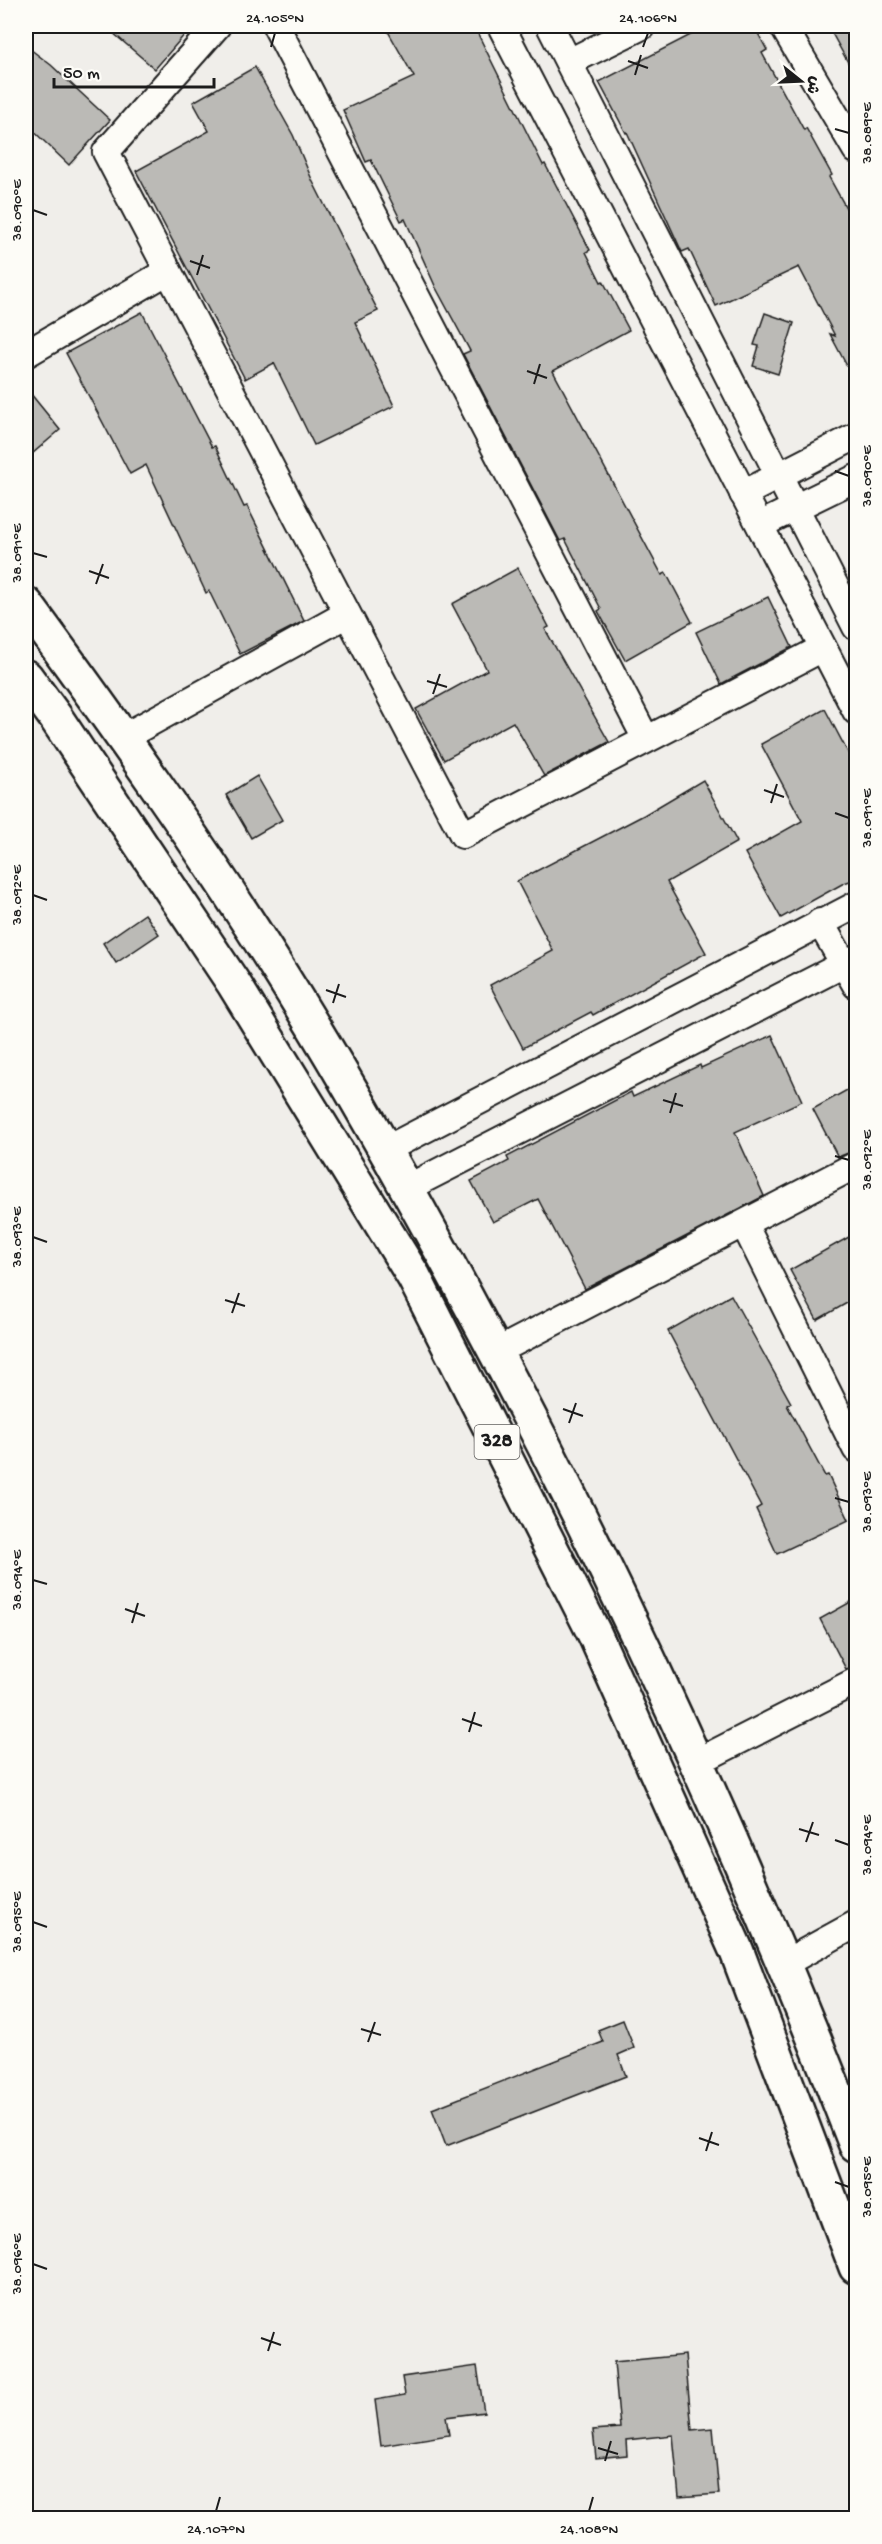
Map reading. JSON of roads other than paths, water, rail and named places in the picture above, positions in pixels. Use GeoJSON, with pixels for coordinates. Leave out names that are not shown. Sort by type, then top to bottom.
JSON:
{"type":"FeatureCollection","features":[{"type":"Feature","properties":{"kind":"main road"},"geometry":{"type":"LineString","coordinates":[[26,604],[124,737],[281,974],[407,1188]]}},
{"type":"Feature","properties":{"kind":"main road","name":"328"},"geometry":{"type":"LineString","coordinates":[[26,677],[56,718],[234,984],[414,1277],[595,1635],[737,1952],[856,2267]]}},
{"type":"Feature","properties":{"kind":"main road","name":"328"},"geometry":{"type":"LineString","coordinates":[[407,1188],[496,1352],[593,1539],[697,1762],[785,1963],[856,2145]]}},
{"type":"Feature","properties":{"kind":"street"},"geometry":{"type":"LineString","coordinates":[[217,26],[106,152],[463,836],[824,648]]}},
{"type":"Feature","properties":{"kind":"street"},"geometry":{"type":"LineString","coordinates":[[276,26],[646,739]]}},
{"type":"Feature","properties":{"kind":"street"},"geometry":{"type":"LineString","coordinates":[[501,26],[856,711]]}},
{"type":"Feature","properties":{"kind":"street"},"geometry":{"type":"LineString","coordinates":[[550,26],[856,627]]}},
{"type":"Feature","properties":{"kind":"street"},"geometry":{"type":"LineString","coordinates":[[569,62],[642,26]]}},
{"type":"Feature","properties":{"kind":"street"},"geometry":{"type":"LineString","coordinates":[[783,26],[856,150]]}},
{"type":"Feature","properties":{"kind":"street"},"geometry":{"type":"LineString","coordinates":[[26,354],[168,271]]}},
{"type":"Feature","properties":{"kind":"street"},"geometry":{"type":"LineString","coordinates":[[743,494],[856,436]]}},
{"type":"Feature","properties":{"kind":"street"},"geometry":{"type":"LineString","coordinates":[[760,525],[856,478]]}},
{"type":"Feature","properties":{"kind":"street"},"geometry":{"type":"LineString","coordinates":[[124,737],[347,614]]}},
{"type":"Feature","properties":{"kind":"street"},"geometry":{"type":"LineString","coordinates":[[386,1150],[856,905]]}},
{"type":"Feature","properties":{"kind":"street"},"geometry":{"type":"LineString","coordinates":[[407,1188],[852,969],[820,922]]}},
{"type":"Feature","properties":{"kind":"street"},"geometry":{"type":"LineString","coordinates":[[496,1352],[856,1165]]}},
{"type":"Feature","properties":{"kind":"street"},"geometry":{"type":"LineString","coordinates":[[744,1224],[856,1449]]}},
{"type":"Feature","properties":{"kind":"street"},"geometry":{"type":"LineString","coordinates":[[697,1762],[856,1681]]}},
{"type":"Feature","properties":{"kind":"street"},"geometry":{"type":"LineString","coordinates":[[785,1963],[856,1924]]}}]}
